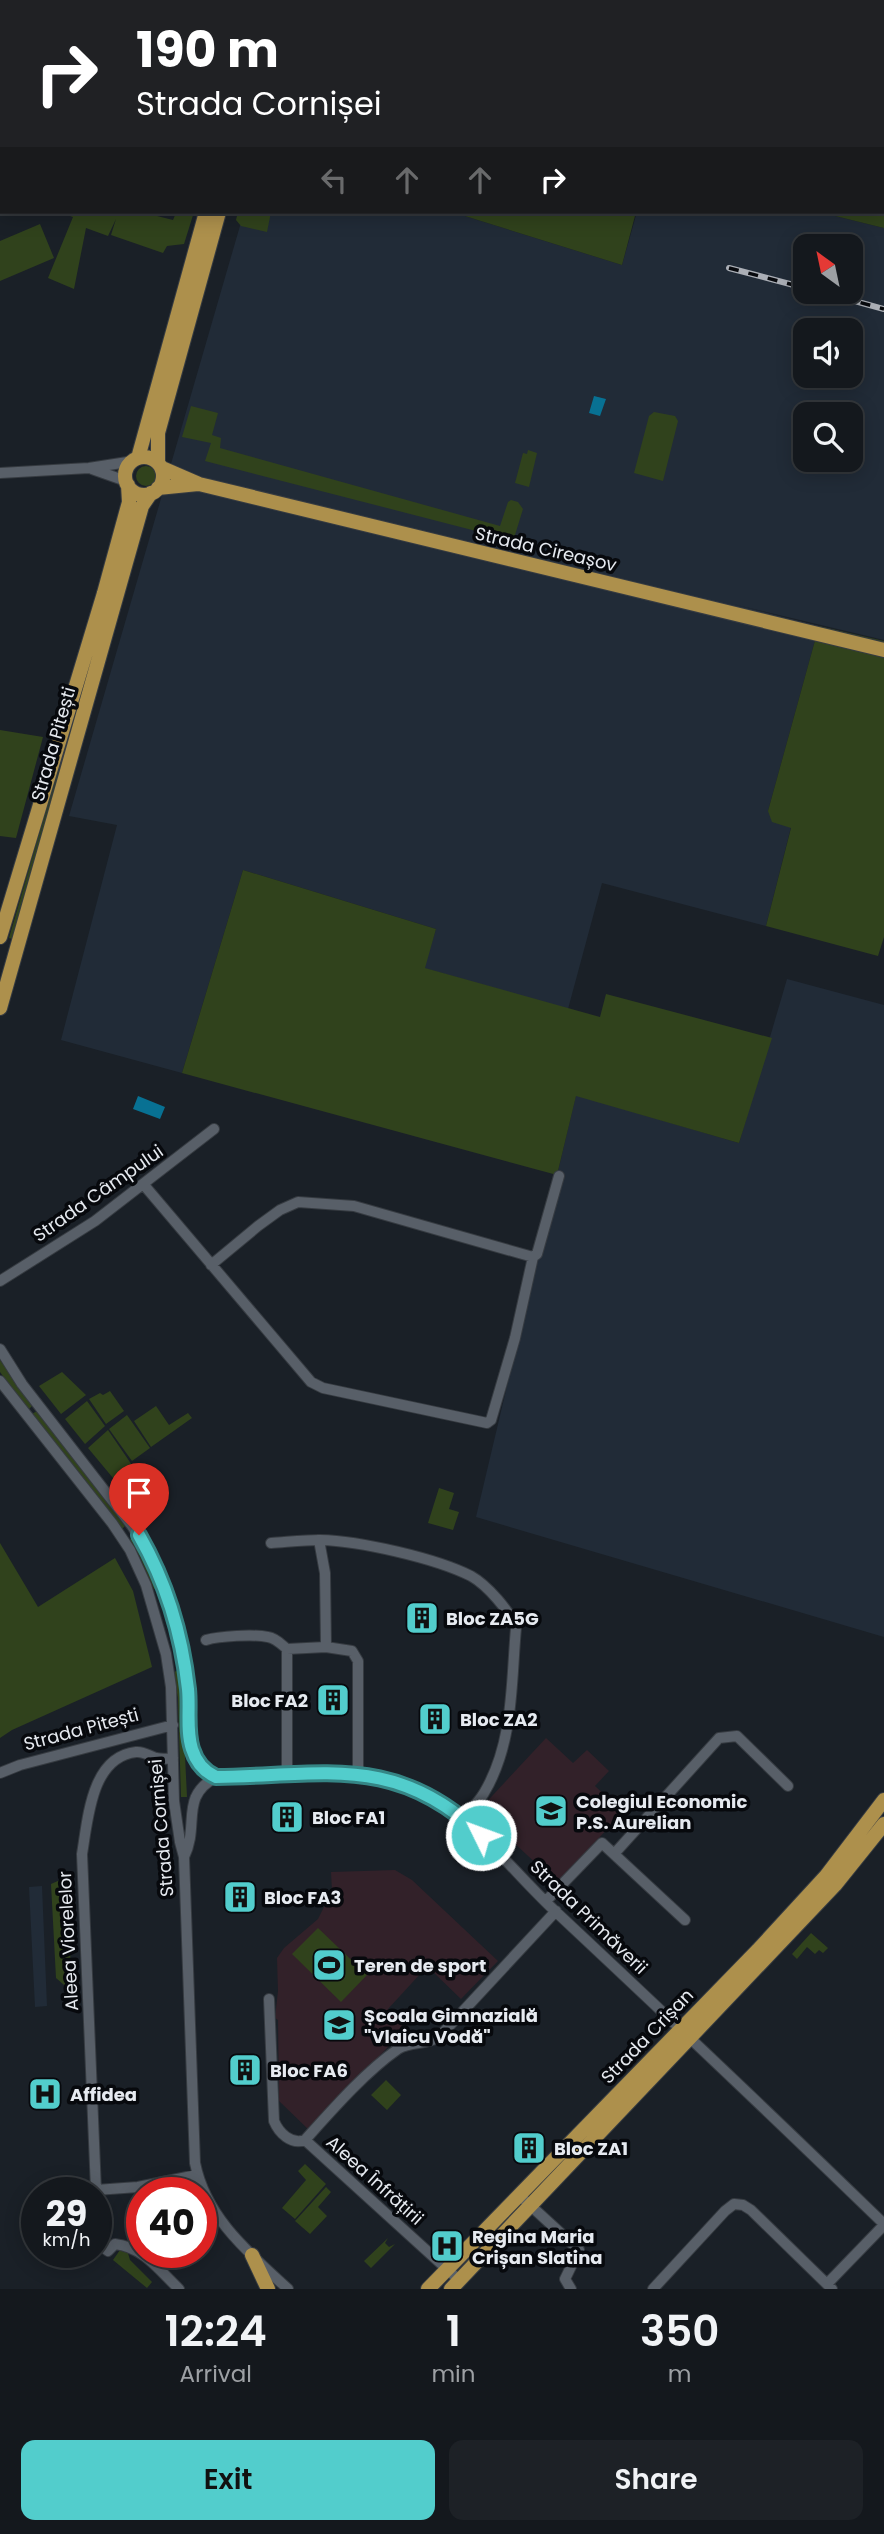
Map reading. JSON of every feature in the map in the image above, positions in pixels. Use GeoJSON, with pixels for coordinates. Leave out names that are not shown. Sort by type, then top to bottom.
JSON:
{"type":"FeatureCollection","features":[{"type":"Feature","properties":{"kind":"main road","name":"Strada Pitești"},"geometry":{"type":"LineString","coordinates":[[0,1008],[129,502],[127,470],[136,459],[205,214]]}},
{"type":"Feature","properties":{"kind":"main road","name":"Strada Pitești"},"geometry":{"type":"LineString","coordinates":[[0,937],[142,506],[162,481],[158,433],[218,214]]}},
{"type":"Feature","properties":{"kind":"main road"},"geometry":{"type":"LineString","coordinates":[[136,459],[152,459],[160,465]]}},
{"type":"Feature","properties":{"kind":"main road","name":"Strada Cireașov"},"geometry":{"type":"LineString","coordinates":[[160,465],[200,484],[884,650]]}},
{"type":"Feature","properties":{"kind":"main road"},"geometry":{"type":"LineString","coordinates":[[127,483],[138,493],[154,491]]}},
{"type":"Feature","properties":{"kind":"main road","name":"Strada Cireașov"},"geometry":{"type":"LineString","coordinates":[[154,491],[200,484]]}},
{"type":"Feature","properties":{"kind":"main road","name":"Strada Crișan"},"geometry":{"type":"LineString","coordinates":[[686,2032],[826,1876],[884,1800]]}},
{"type":"Feature","properties":{"kind":"main road","name":"Strada Crișan"},"geometry":{"type":"LineString","coordinates":[[428,2289],[524,2200],[686,2032],[835,1885],[884,1824]]}},
{"type":"Feature","properties":{"kind":"main road","name":"Strada Crișan"},"geometry":{"type":"LineString","coordinates":[[455,2285],[524,2200]]}},
{"type":"Feature","properties":{"kind":"main road"},"geometry":{"type":"LineString","coordinates":[[252,2255],[268,2289]]}},
{"type":"Feature","properties":{"kind":"street"},"geometry":{"type":"LineString","coordinates":[[0,473],[89,468],[136,459]]}},
{"type":"Feature","properties":{"kind":"street"},"geometry":{"type":"LineString","coordinates":[[89,468],[127,483]]}},
{"type":"Feature","properties":{"kind":"street","name":"Strada Câmpului"},"geometry":{"type":"LineString","coordinates":[[0,1281],[94,1221],[214,1129]]}},
{"type":"Feature","properties":{"kind":"street"},"geometry":{"type":"LineString","coordinates":[[144,1185],[311,1382],[323,1388],[487,1423],[491,1420],[515,1338],[533,1257],[537,1254],[559,1176]]}},
{"type":"Feature","properties":{"kind":"street"},"geometry":{"type":"LineString","coordinates":[[211,1265],[280,1210],[298,1202],[354,1206],[533,1257]]}},
{"type":"Feature","properties":{"kind":"street"},"geometry":{"type":"LineString","coordinates":[[0,1349],[38,1406],[139,1535],[157,1569],[177,1626],[184,1664],[192,1751],[207,1773],[216,1777]]}},
{"type":"Feature","properties":{"kind":"street","name":"Strada Cornișei"},"geometry":{"type":"LineString","coordinates":[[0,1381],[112,1523],[139,1567],[152,1602],[168,1665],[177,1825],[184,1857],[192,2138],[197,2175],[201,2189],[220,2222],[288,2289]]}},
{"type":"Feature","properties":{"kind":"street"},"geometry":{"type":"LineString","coordinates":[[320,1540],[326,1573],[326,1647]]}},
{"type":"Feature","properties":{"kind":"street"},"geometry":{"type":"LineString","coordinates":[[271,1543],[320,1540],[397,1552],[472,1577],[501,1603],[512,1617],[516,1628],[510,1707],[501,1758],[484,1795],[463,1818]]}},
{"type":"Feature","properties":{"kind":"street"},"geometry":{"type":"LineString","coordinates":[[152,1602],[167,1597]]}},
{"type":"Feature","properties":{"kind":"street"},"geometry":{"type":"LineString","coordinates":[[206,1640],[221,1635],[268,1636],[287,1649],[326,1647],[352,1651],[358,1661],[358,1774]]}},
{"type":"Feature","properties":{"kind":"street"},"geometry":{"type":"LineString","coordinates":[[286,1775],[287,1649]]}},
{"type":"Feature","properties":{"kind":"street"},"geometry":{"type":"LineString","coordinates":[[168,1665],[184,1664]]}},
{"type":"Feature","properties":{"kind":"street","name":"Strada Pitești"},"geometry":{"type":"LineString","coordinates":[[0,1773],[20,1765],[173,1724]]}},
{"type":"Feature","properties":{"kind":"street"},"geometry":{"type":"LineString","coordinates":[[614,1854],[719,1738],[737,1737],[788,1786]]}},
{"type":"Feature","properties":{"kind":"street","name":"Aleea Viorelelor"},"geometry":{"type":"LineString","coordinates":[[95,2177],[82,1854],[85,1835],[99,1781],[115,1759],[124,1754],[141,1751],[158,1759],[173,1758]]}},
{"type":"Feature","properties":{"kind":"street","name":"Strada Primăverii"},"geometry":{"type":"LineString","coordinates":[[216,1777],[358,1774],[389,1780],[441,1801],[463,1818],[555,1911],[686,2032],[884,2225]]}},
{"type":"Feature","properties":{"kind":"street"},"geometry":{"type":"LineString","coordinates":[[184,1857],[192,1836],[194,1797],[207,1782],[216,1777]]}},
{"type":"Feature","properties":{"kind":"street"},"geometry":{"type":"LineString","coordinates":[[546,1901],[602,1843],[685,1920]]}},
{"type":"Feature","properties":{"kind":"street","name":"Aleea Înfrățirii"},"geometry":{"type":"LineString","coordinates":[[455,2285],[447,2269],[305,2140],[379,2064],[399,2049],[439,2037],[555,1911]]}},
{"type":"Feature","properties":{"kind":"street"},"geometry":{"type":"LineString","coordinates":[[269,1999],[274,2121],[277,2128],[291,2140],[305,2140]]}},
{"type":"Feature","properties":{"kind":"street","name":"Aleea Viorelelor"},"geometry":{"type":"LineString","coordinates":[[112,2190],[197,2175]]}},
{"type":"Feature","properties":{"kind":"street"},"geometry":{"type":"LineString","coordinates":[[524,2200],[579,2250],[565,2279],[571,2289]]}},
{"type":"Feature","properties":{"kind":"street"},"geometry":{"type":"LineString","coordinates":[[653,2289],[734,2204],[751,2210],[830,2286],[884,2225]]}},
{"type":"Feature","properties":{"kind":"street"},"geometry":{"type":"LineString","coordinates":[[112,2247],[115,2244],[128,2246],[141,2252],[179,2289]]}},
{"type":"Feature","properties":{"kind":"shaded area"},"geometry":{"type":"Polygon","coordinates":[[[243,214],[458,214],[622,265],[636,214],[827,214],[884,228],[884,640],[733,604],[819,626],[768,811],[791,827],[766,926],[602,883],[568,1009],[424,968],[436,929],[243,870],[182,1073],[61,1040],[117,825],[69,816],[243,214]]]}},
{"type":"Feature","properties":{"kind":"shaded area"},"geometry":{"type":"Polygon","coordinates":[[[787,979],[884,1005],[884,1637],[476,1517],[576,1095],[739,1143],[787,979]]]}},
{"type":"Feature","properties":{"kind":"shaded area","name":"Colegiul Economic P.S. Aurelian"},"geometry":{"type":"Polygon","coordinates":[[[546,1738],[573,1763],[587,1750],[609,1771],[595,1786],[623,1812],[557,1883],[479,1810],[546,1738]]]}},
{"type":"Feature","properties":{"kind":"shaded area"},"geometry":{"type":"Polygon","coordinates":[[[395,1870],[412,1880],[498,1961],[461,1999],[431,1970],[425,1975],[422,1972],[388,2009],[405,2029],[309,2130],[279,2101],[278,2020],[275,2018],[277,1958],[284,1948],[318,1919],[332,1891],[331,1872],[395,1870]]]}},
{"type":"Feature","properties":{"kind":"shaded area"},"geometry":{"type":"Polygon","coordinates":[[[42,1886],[47,2006],[35,2007],[29,1887],[42,1886]]]}},
{"type":"Feature","properties":{"kind":"green space"},"geometry":{"type":"Polygon","coordinates":[[[64,214],[149,214],[173,220],[176,214],[193,214],[184,244],[167,246],[163,253],[111,235],[116,219],[108,236],[86,228],[74,289],[48,278],[73,217],[64,214]]]}},
{"type":"Feature","properties":{"kind":"green space"},"geometry":{"type":"Polygon","coordinates":[[[238,214],[271,214],[267,232],[241,226],[236,220],[238,214]]]}},
{"type":"Feature","properties":{"kind":"green space"},"geometry":{"type":"Polygon","coordinates":[[[458,214],[635,214],[622,265],[458,214]]]}},
{"type":"Feature","properties":{"kind":"green space"},"geometry":{"type":"Polygon","coordinates":[[[827,214],[884,214],[884,228],[827,214]]]}},
{"type":"Feature","properties":{"kind":"green space"},"geometry":{"type":"Polygon","coordinates":[[[40,224],[54,258],[0,281],[0,241],[40,224]]]}},
{"type":"Feature","properties":{"kind":"green space"},"geometry":{"type":"Polygon","coordinates":[[[191,406],[218,413],[212,435],[221,438],[220,448],[500,526],[508,502],[518,502],[523,509],[515,535],[507,539],[205,461],[211,443],[182,437],[191,406]]]}},
{"type":"Feature","properties":{"kind":"green space"},"geometry":{"type":"Polygon","coordinates":[[[654,412],[675,416],[678,421],[663,481],[634,473],[649,416],[654,412]]]}},
{"type":"Feature","properties":{"kind":"green space"},"geometry":{"type":"Polygon","coordinates":[[[528,450],[537,453],[529,487],[515,483],[523,453],[527,454],[528,450]]]}},
{"type":"Feature","properties":{"kind":"green space"},"geometry":{"type":"Polygon","coordinates":[[[146,466],[153,469],[156,476],[153,483],[146,486],[139,483],[136,476],[139,469],[146,466]]]}},
{"type":"Feature","properties":{"kind":"green space"},"geometry":{"type":"Polygon","coordinates":[[[819,626],[884,641],[884,937],[878,956],[766,926],[791,828],[772,822],[768,811],[819,626]]]}},
{"type":"Feature","properties":{"kind":"green space"},"geometry":{"type":"Polygon","coordinates":[[[0,730],[43,737],[16,838],[0,836],[0,730]]]}},
{"type":"Feature","properties":{"kind":"green space"},"geometry":{"type":"Polygon","coordinates":[[[67,738],[70,739],[17,940],[9,938],[67,738]]]}},
{"type":"Feature","properties":{"kind":"green space"},"geometry":{"type":"Polygon","coordinates":[[[243,870],[436,929],[425,968],[600,1017],[606,994],[772,1038],[739,1143],[576,1096],[557,1175],[182,1073],[243,870]]]}},
{"type":"Feature","properties":{"kind":"green space"},"geometry":{"type":"Polygon","coordinates":[[[0,1360],[33,1405],[28,1410],[0,1372],[0,1360]]]}},
{"type":"Feature","properties":{"kind":"green space"},"geometry":{"type":"Polygon","coordinates":[[[62,1372],[86,1395],[61,1414],[39,1386],[62,1372]]]}},
{"type":"Feature","properties":{"kind":"green space"},"geometry":{"type":"Polygon","coordinates":[[[110,1391],[124,1411],[106,1424],[89,1399],[110,1391]]]}},
{"type":"Feature","properties":{"kind":"green space"},"geometry":{"type":"Polygon","coordinates":[[[87,1401],[105,1426],[85,1444],[65,1419],[87,1401]]]}},
{"type":"Feature","properties":{"kind":"green space"},"geometry":{"type":"Polygon","coordinates":[[[156,1406],[169,1425],[188,1413],[192,1418],[151,1447],[134,1421],[156,1406]]]}},
{"type":"Feature","properties":{"kind":"green space"},"geometry":{"type":"Polygon","coordinates":[[[37,1411],[125,1526],[122,1529],[32,1414],[37,1411]]]}},
{"type":"Feature","properties":{"kind":"green space"},"geometry":{"type":"Polygon","coordinates":[[[127,1415],[150,1448],[132,1461],[109,1429],[127,1415]]]}},
{"type":"Feature","properties":{"kind":"green space"},"geometry":{"type":"Polygon","coordinates":[[[108,1430],[136,1471],[118,1484],[88,1448],[108,1430]]]}},
{"type":"Feature","properties":{"kind":"green space"},"geometry":{"type":"Polygon","coordinates":[[[439,1488],[454,1493],[449,1509],[459,1512],[453,1530],[428,1523],[439,1488]]]}},
{"type":"Feature","properties":{"kind":"green space"},"geometry":{"type":"Polygon","coordinates":[[[134,1536],[145,1553],[159,1586],[154,1589],[129,1540],[134,1536]]]}},
{"type":"Feature","properties":{"kind":"green space"},"geometry":{"type":"Polygon","coordinates":[[[0,1543],[38,1607],[115,1558],[133,1591],[152,1667],[12,1730],[0,1738],[0,1543]]]}},
{"type":"Feature","properties":{"kind":"green space"},"geometry":{"type":"Polygon","coordinates":[[[179,1672],[182,1693],[187,1797],[181,1797],[178,1698],[173,1673],[179,1672]]]}},
{"type":"Feature","properties":{"kind":"green space"},"geometry":{"type":"Polygon","coordinates":[[[60,1880],[69,1883],[71,1991],[56,1978],[51,1884],[60,1880]]]}},
{"type":"Feature","properties":{"kind":"green space","name":"Teren de sport"},"geometry":{"type":"Polygon","coordinates":[[[318,1928],[367,1975],[341,2002],[292,1954],[318,1928]]]}},
{"type":"Feature","properties":{"kind":"green space"},"geometry":{"type":"Polygon","coordinates":[[[811,1933],[828,1948],[823,1953],[819,1950],[815,1954],[807,1947],[797,1959],[792,1954],[811,1933]]]}},
{"type":"Feature","properties":{"kind":"green space"},"geometry":{"type":"Polygon","coordinates":[[[386,2080],[401,2095],[387,2110],[371,2095],[386,2080]]]}},
{"type":"Feature","properties":{"kind":"green space"},"geometry":{"type":"Polygon","coordinates":[[[305,2164],[326,2184],[295,2219],[282,2208],[306,2180],[298,2171],[305,2164]]]}},
{"type":"Feature","properties":{"kind":"green space"},"geometry":{"type":"Polygon","coordinates":[[[326,2187],[331,2192],[318,2207],[327,2216],[310,2234],[295,2221],[326,2187]]]}},
{"type":"Feature","properties":{"kind":"green space"},"geometry":{"type":"Polygon","coordinates":[[[388,2238],[385,2243],[389,2247],[395,2244],[371,2268],[364,2261],[388,2238]]]}},
{"type":"Feature","properties":{"kind":"green space"},"geometry":{"type":"Polygon","coordinates":[[[120,2250],[126,2252],[126,2268],[138,2268],[152,2282],[147,2288],[113,2260],[120,2250]]]}},
{"type":"Feature","properties":{"kind":"water"},"geometry":{"type":"Polygon","coordinates":[[[594,396],[606,399],[600,416],[589,413],[594,396]]]}},
{"type":"Feature","properties":{"kind":"water"},"geometry":{"type":"Polygon","coordinates":[[[138,1096],[165,1107],[160,1119],[133,1109],[138,1096]]]}},
{"type":"Feature","properties":{"kind":"railway"},"geometry":{"type":"LineString","coordinates":[[729,268],[793,285]]}},
{"type":"Feature","properties":{"kind":"railway"},"geometry":{"type":"LineString","coordinates":[[863,303],[884,309]]}},
{"type":"Feature","properties":{"kind":"place","name":"Bloc ZA5G"},"geometry":{"type":"Point","coordinates":[422,1618]}},
{"type":"Feature","properties":{"kind":"place","name":"Bloc FA2"},"geometry":{"type":"Point","coordinates":[333,1700]}},
{"type":"Feature","properties":{"kind":"place","name":"Bloc ZA2"},"geometry":{"type":"Point","coordinates":[435,1719]}},
{"type":"Feature","properties":{"kind":"place","name":"Colegiul Economic P.S. Aurelian"},"geometry":{"type":"Point","coordinates":[551,1811]}},
{"type":"Feature","properties":{"kind":"place","name":"Bloc FA1"},"geometry":{"type":"Point","coordinates":[287,1817]}},
{"type":"Feature","properties":{"kind":"place","name":"Bloc FA3"},"geometry":{"type":"Point","coordinates":[240,1897]}},
{"type":"Feature","properties":{"kind":"place","name":"Teren de sport"},"geometry":{"type":"Point","coordinates":[329,1965]}},
{"type":"Feature","properties":{"kind":"place","name":"Școala Gimnazială \"Vlaicu Vodă\""},"geometry":{"type":"Point","coordinates":[339,2025]}},
{"type":"Feature","properties":{"kind":"place","name":"Bloc FA6"},"geometry":{"type":"Point","coordinates":[245,2070]}},
{"type":"Feature","properties":{"kind":"place","name":"Affidea"},"geometry":{"type":"Point","coordinates":[45,2094]}},
{"type":"Feature","properties":{"kind":"place","name":"Bloc ZA1"},"geometry":{"type":"Point","coordinates":[529,2148]}},
{"type":"Feature","properties":{"kind":"place","name":"Regina Maria Crișan Slatina"},"geometry":{"type":"Point","coordinates":[447,2246]}},
{"type":"Feature","properties":{"kind":"route"},"geometry":{"type":"LineString","coordinates":[[139,1535],[157,1569],[177,1626],[188,1688],[192,1751],[207,1773],[216,1777],[356,1774],[379,1777],[419,1790],[441,1801],[481,1835]]}}]}
